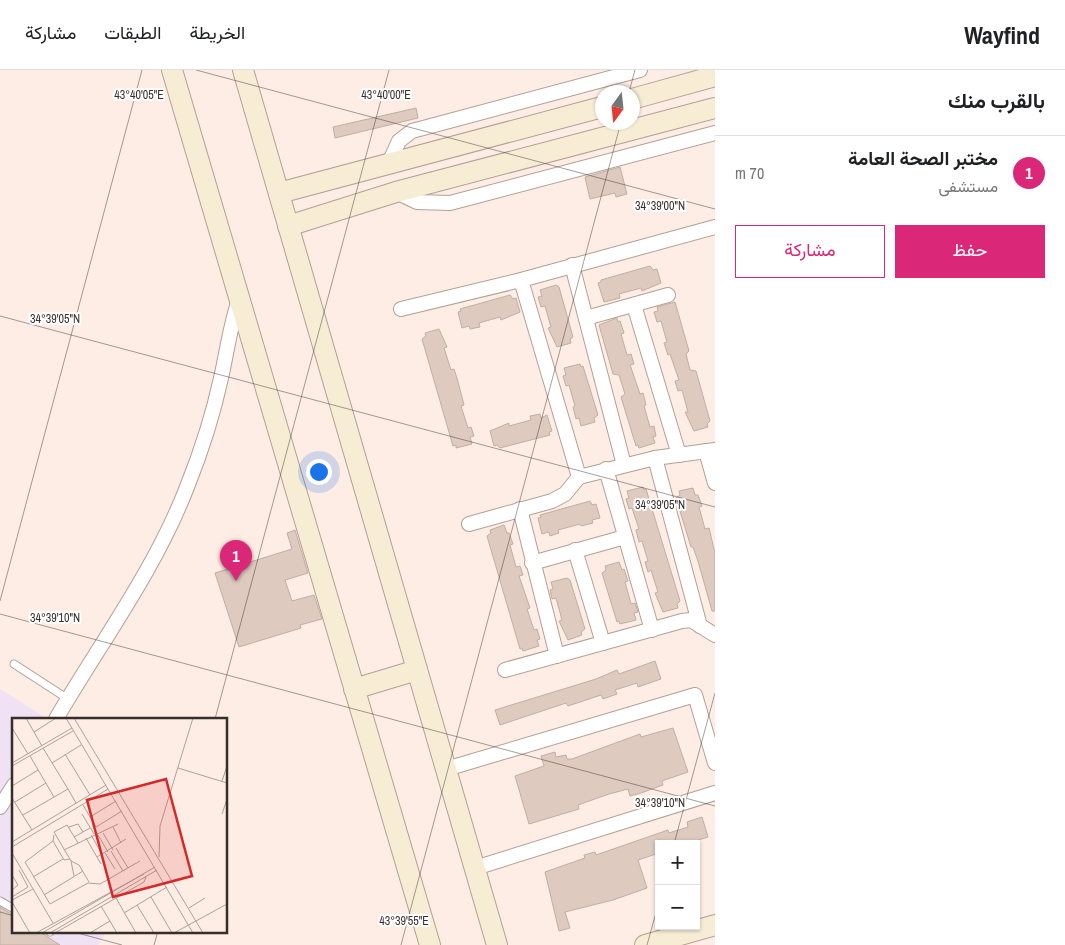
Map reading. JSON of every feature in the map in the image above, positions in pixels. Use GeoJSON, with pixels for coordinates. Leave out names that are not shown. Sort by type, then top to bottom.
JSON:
{"type":"FeatureCollection","features":[{"type":"Feature","properties":{"kind":"street"},"geometry":{"type":"LineString","coordinates":[[172,70],[430,945]]}},
{"type":"Feature","properties":{"kind":"street"},"geometry":{"type":"LineString","coordinates":[[243,70],[497,945]]}},
{"type":"Feature","properties":{"kind":"street"},"geometry":{"type":"LineString","coordinates":[[388,165],[399,141],[412,130],[640,70]]}},
{"type":"Feature","properties":{"kind":"street"},"geometry":{"type":"LineString","coordinates":[[640,97],[715,76]]}},
{"type":"Feature","properties":{"kind":"street"},"geometry":{"type":"LineString","coordinates":[[288,226],[396,192],[715,108]]}},
{"type":"Feature","properties":{"kind":"street"},"geometry":{"type":"LineString","coordinates":[[279,193],[595,109]]}},
{"type":"Feature","properties":{"kind":"street"},"geometry":{"type":"LineString","coordinates":[[524,129],[530,157]]}},
{"type":"Feature","properties":{"kind":"street"},"geometry":{"type":"LineString","coordinates":[[396,192],[417,202],[450,203],[715,133]]}},
{"type":"Feature","properties":{"kind":"street"},"geometry":{"type":"LineString","coordinates":[[402,309],[521,280],[715,227]]}},
{"type":"Feature","properties":{"kind":"street"},"geometry":{"type":"LineString","coordinates":[[572,265],[624,465]]}},
{"type":"Feature","properties":{"kind":"street"},"geometry":{"type":"LineString","coordinates":[[521,280],[579,477]]}},
{"type":"Feature","properties":{"kind":"street"},"geometry":{"type":"LineString","coordinates":[[586,318],[668,295]]}},
{"type":"Feature","properties":{"kind":"street"},"geometry":{"type":"LineString","coordinates":[[57,718],[155,559],[175,516],[200,450],[217,396],[229,334],[239,300]]}},
{"type":"Feature","properties":{"kind":"street"},"geometry":{"type":"LineString","coordinates":[[634,305],[679,455]]}},
{"type":"Feature","properties":{"kind":"street"},"geometry":{"type":"LineString","coordinates":[[469,524],[552,501],[565,494],[579,477],[655,458],[710,451],[715,483]]}},
{"type":"Feature","properties":{"kind":"street"},"geometry":{"type":"LineString","coordinates":[[655,458],[700,626]]}},
{"type":"Feature","properties":{"kind":"street"},"geometry":{"type":"LineString","coordinates":[[606,469],[652,630]]}},
{"type":"Feature","properties":{"kind":"street"},"geometry":{"type":"LineString","coordinates":[[520,509],[532,563],[557,656]]}},
{"type":"Feature","properties":{"kind":"street"},"geometry":{"type":"LineString","coordinates":[[532,563],[625,538]]}},
{"type":"Feature","properties":{"kind":"street"},"geometry":{"type":"LineString","coordinates":[[575,550],[603,643]]}},
{"type":"Feature","properties":{"kind":"street"},"geometry":{"type":"LineString","coordinates":[[505,670],[682,621],[691,620],[715,635]]}},
{"type":"Feature","properties":{"kind":"street"},"geometry":{"type":"LineString","coordinates":[[354,689],[417,670]]}},
{"type":"Feature","properties":{"kind":"street"},"geometry":{"type":"LineString","coordinates":[[446,769],[695,695],[715,763]]}},
{"type":"Feature","properties":{"kind":"street"},"geometry":{"type":"LineString","coordinates":[[0,807],[12,789]]}},
{"type":"Feature","properties":{"kind":"street"},"geometry":{"type":"LineString","coordinates":[[475,868],[715,793]]}},
{"type":"Feature","properties":{"kind":"street"},"geometry":{"type":"LineString","coordinates":[[645,945],[715,925]]}},
{"type":"Feature","properties":{"kind":"lane"},"geometry":{"type":"LineString","coordinates":[[14,664],[68,699]]}},
{"type":"Feature","properties":{"kind":"lane"},"geometry":{"type":"LineString","coordinates":[[0,901],[12,908]]}},
{"type":"Feature","properties":{"kind":"shaded area"},"geometry":{"type":"Polygon","coordinates":[[[0,689],[46,718],[12,718],[12,932],[106,932],[98,945],[0,945],[0,689]]]}},
{"type":"Feature","properties":{"kind":"building"},"geometry":{"type":"Polygon","coordinates":[[[416,108],[418,118],[335,138],[333,127],[416,108]]]}},
{"type":"Feature","properties":{"kind":"building"},"geometry":{"type":"Polygon","coordinates":[[[620,167],[627,194],[616,197],[615,193],[590,199],[585,177],[620,167]]]}},
{"type":"Feature","properties":{"kind":"building"},"geometry":{"type":"Polygon","coordinates":[[[650,266],[653,270],[657,269],[661,283],[642,291],[641,288],[619,294],[620,298],[604,302],[598,283],[601,280],[650,266]]]}},
{"type":"Feature","properties":{"kind":"building"},"geometry":{"type":"Polygon","coordinates":[[[556,285],[559,287],[573,337],[570,339],[571,343],[557,347],[548,328],[551,327],[545,306],[541,307],[538,297],[542,296],[540,290],[556,285]]]}},
{"type":"Feature","properties":{"kind":"building"},"geometry":{"type":"Polygon","coordinates":[[[510,295],[513,299],[516,298],[520,312],[501,320],[500,317],[479,323],[480,327],[470,329],[469,326],[462,328],[458,312],[461,311],[460,309],[510,295]]]}},
{"type":"Feature","properties":{"kind":"building"},"geometry":{"type":"Polygon","coordinates":[[[675,302],[689,351],[686,354],[690,370],[696,371],[710,421],[707,424],[708,427],[694,431],[685,412],[688,412],[682,390],[678,391],[675,381],[679,380],[664,343],[667,342],[661,321],[657,322],[654,312],[658,311],[657,307],[675,302]]]}},
{"type":"Feature","properties":{"kind":"building"},"geometry":{"type":"Polygon","coordinates":[[[617,318],[624,333],[621,334],[627,355],[631,354],[634,364],[630,365],[640,394],[643,393],[646,405],[644,406],[650,427],[654,426],[656,436],[653,437],[655,443],[639,448],[638,445],[636,446],[621,397],[625,394],[619,375],[613,374],[599,325],[617,318]]]}},
{"type":"Feature","properties":{"kind":"building"},"geometry":{"type":"Polygon","coordinates":[[[439,329],[447,347],[444,348],[451,370],[454,369],[457,378],[464,405],[461,406],[468,428],[471,427],[474,436],[470,437],[472,444],[456,448],[456,445],[453,446],[422,339],[426,336],[425,333],[439,329]]]}},
{"type":"Feature","properties":{"kind":"building"},"geometry":{"type":"Polygon","coordinates":[[[580,364],[581,367],[583,366],[598,415],[594,418],[595,422],[581,426],[579,418],[576,419],[573,407],[575,406],[569,385],[566,386],[563,376],[566,375],[564,368],[580,364]]]}},
{"type":"Feature","properties":{"kind":"building"},"geometry":{"type":"Polygon","coordinates":[[[540,414],[541,418],[547,415],[552,431],[549,432],[550,435],[500,448],[497,445],[494,446],[490,431],[509,423],[509,426],[531,420],[530,416],[540,414]]]}},
{"type":"Feature","properties":{"kind":"building"},"geometry":{"type":"Polygon","coordinates":[[[643,487],[644,490],[646,489],[680,601],[677,604],[678,608],[663,612],[655,593],[658,592],[651,570],[648,572],[645,562],[648,561],[642,541],[639,542],[636,530],[639,529],[632,508],[629,509],[626,499],[629,498],[627,491],[643,487]]]}},
{"type":"Feature","properties":{"kind":"building"},"geometry":{"type":"Polygon","coordinates":[[[693,488],[702,506],[699,507],[705,529],[709,528],[715,553],[715,611],[712,611],[698,561],[693,547],[691,547],[676,498],[680,495],[679,491],[693,488]]]}},
{"type":"Feature","properties":{"kind":"building"},"geometry":{"type":"Polygon","coordinates":[[[590,501],[592,505],[596,504],[600,518],[592,520],[593,523],[581,526],[580,524],[558,530],[559,533],[550,536],[549,532],[542,534],[538,518],[541,517],[540,515],[590,501]]]}},
{"type":"Feature","properties":{"kind":"building"},"geometry":{"type":"Polygon","coordinates":[[[504,525],[513,544],[510,545],[516,567],[520,566],[523,575],[519,576],[530,608],[527,609],[534,630],[537,629],[540,639],[537,640],[539,646],[523,651],[522,648],[520,649],[487,536],[491,533],[490,530],[504,525]]]}},
{"type":"Feature","properties":{"kind":"building"},"geometry":{"type":"Polygon","coordinates":[[[295,530],[308,573],[285,580],[292,601],[314,595],[322,619],[300,625],[301,628],[239,647],[215,573],[292,549],[287,533],[295,530]]]}},
{"type":"Feature","properties":{"kind":"building"},"geometry":{"type":"Polygon","coordinates":[[[619,562],[622,570],[624,569],[628,581],[625,582],[631,604],[635,603],[638,612],[634,613],[636,620],[620,624],[619,621],[617,622],[602,573],[606,570],[605,566],[619,562]]]}},
{"type":"Feature","properties":{"kind":"building"},"geometry":{"type":"Polygon","coordinates":[[[567,578],[570,580],[585,629],[581,632],[582,635],[568,640],[559,621],[562,620],[556,598],[552,599],[550,590],[553,589],[551,582],[567,578]]]}},
{"type":"Feature","properties":{"kind":"building"},"geometry":{"type":"Polygon","coordinates":[[[655,661],[661,679],[638,687],[637,683],[615,690],[617,694],[603,699],[601,695],[568,706],[566,703],[500,725],[495,710],[596,679],[617,670],[619,674],[655,661]]]}},
{"type":"Feature","properties":{"kind":"building"},"geometry":{"type":"Polygon","coordinates":[[[673,728],[688,772],[662,781],[663,785],[641,793],[630,796],[628,789],[609,794],[578,805],[579,809],[529,824],[515,776],[544,766],[541,756],[555,752],[556,757],[566,755],[567,759],[572,759],[640,734],[641,737],[673,728]]]}},
{"type":"Feature","properties":{"kind":"building"},"geometry":{"type":"Polygon","coordinates":[[[702,817],[708,837],[699,840],[655,840],[655,854],[638,860],[647,888],[613,900],[565,912],[570,928],[559,931],[545,872],[585,858],[584,855],[595,852],[596,855],[668,830],[669,833],[688,827],[687,822],[702,817]]]}},
{"type":"Feature","properties":{"kind":"building"},"geometry":{"type":"Polygon","coordinates":[[[0,907],[12,915],[12,932],[40,932],[60,945],[0,945],[0,907]]]}},
{"type":"Feature","properties":{"kind":"place","name":"مختبر الصحة العامة"},"geometry":{"type":"Point","coordinates":[236,581]}}]}
